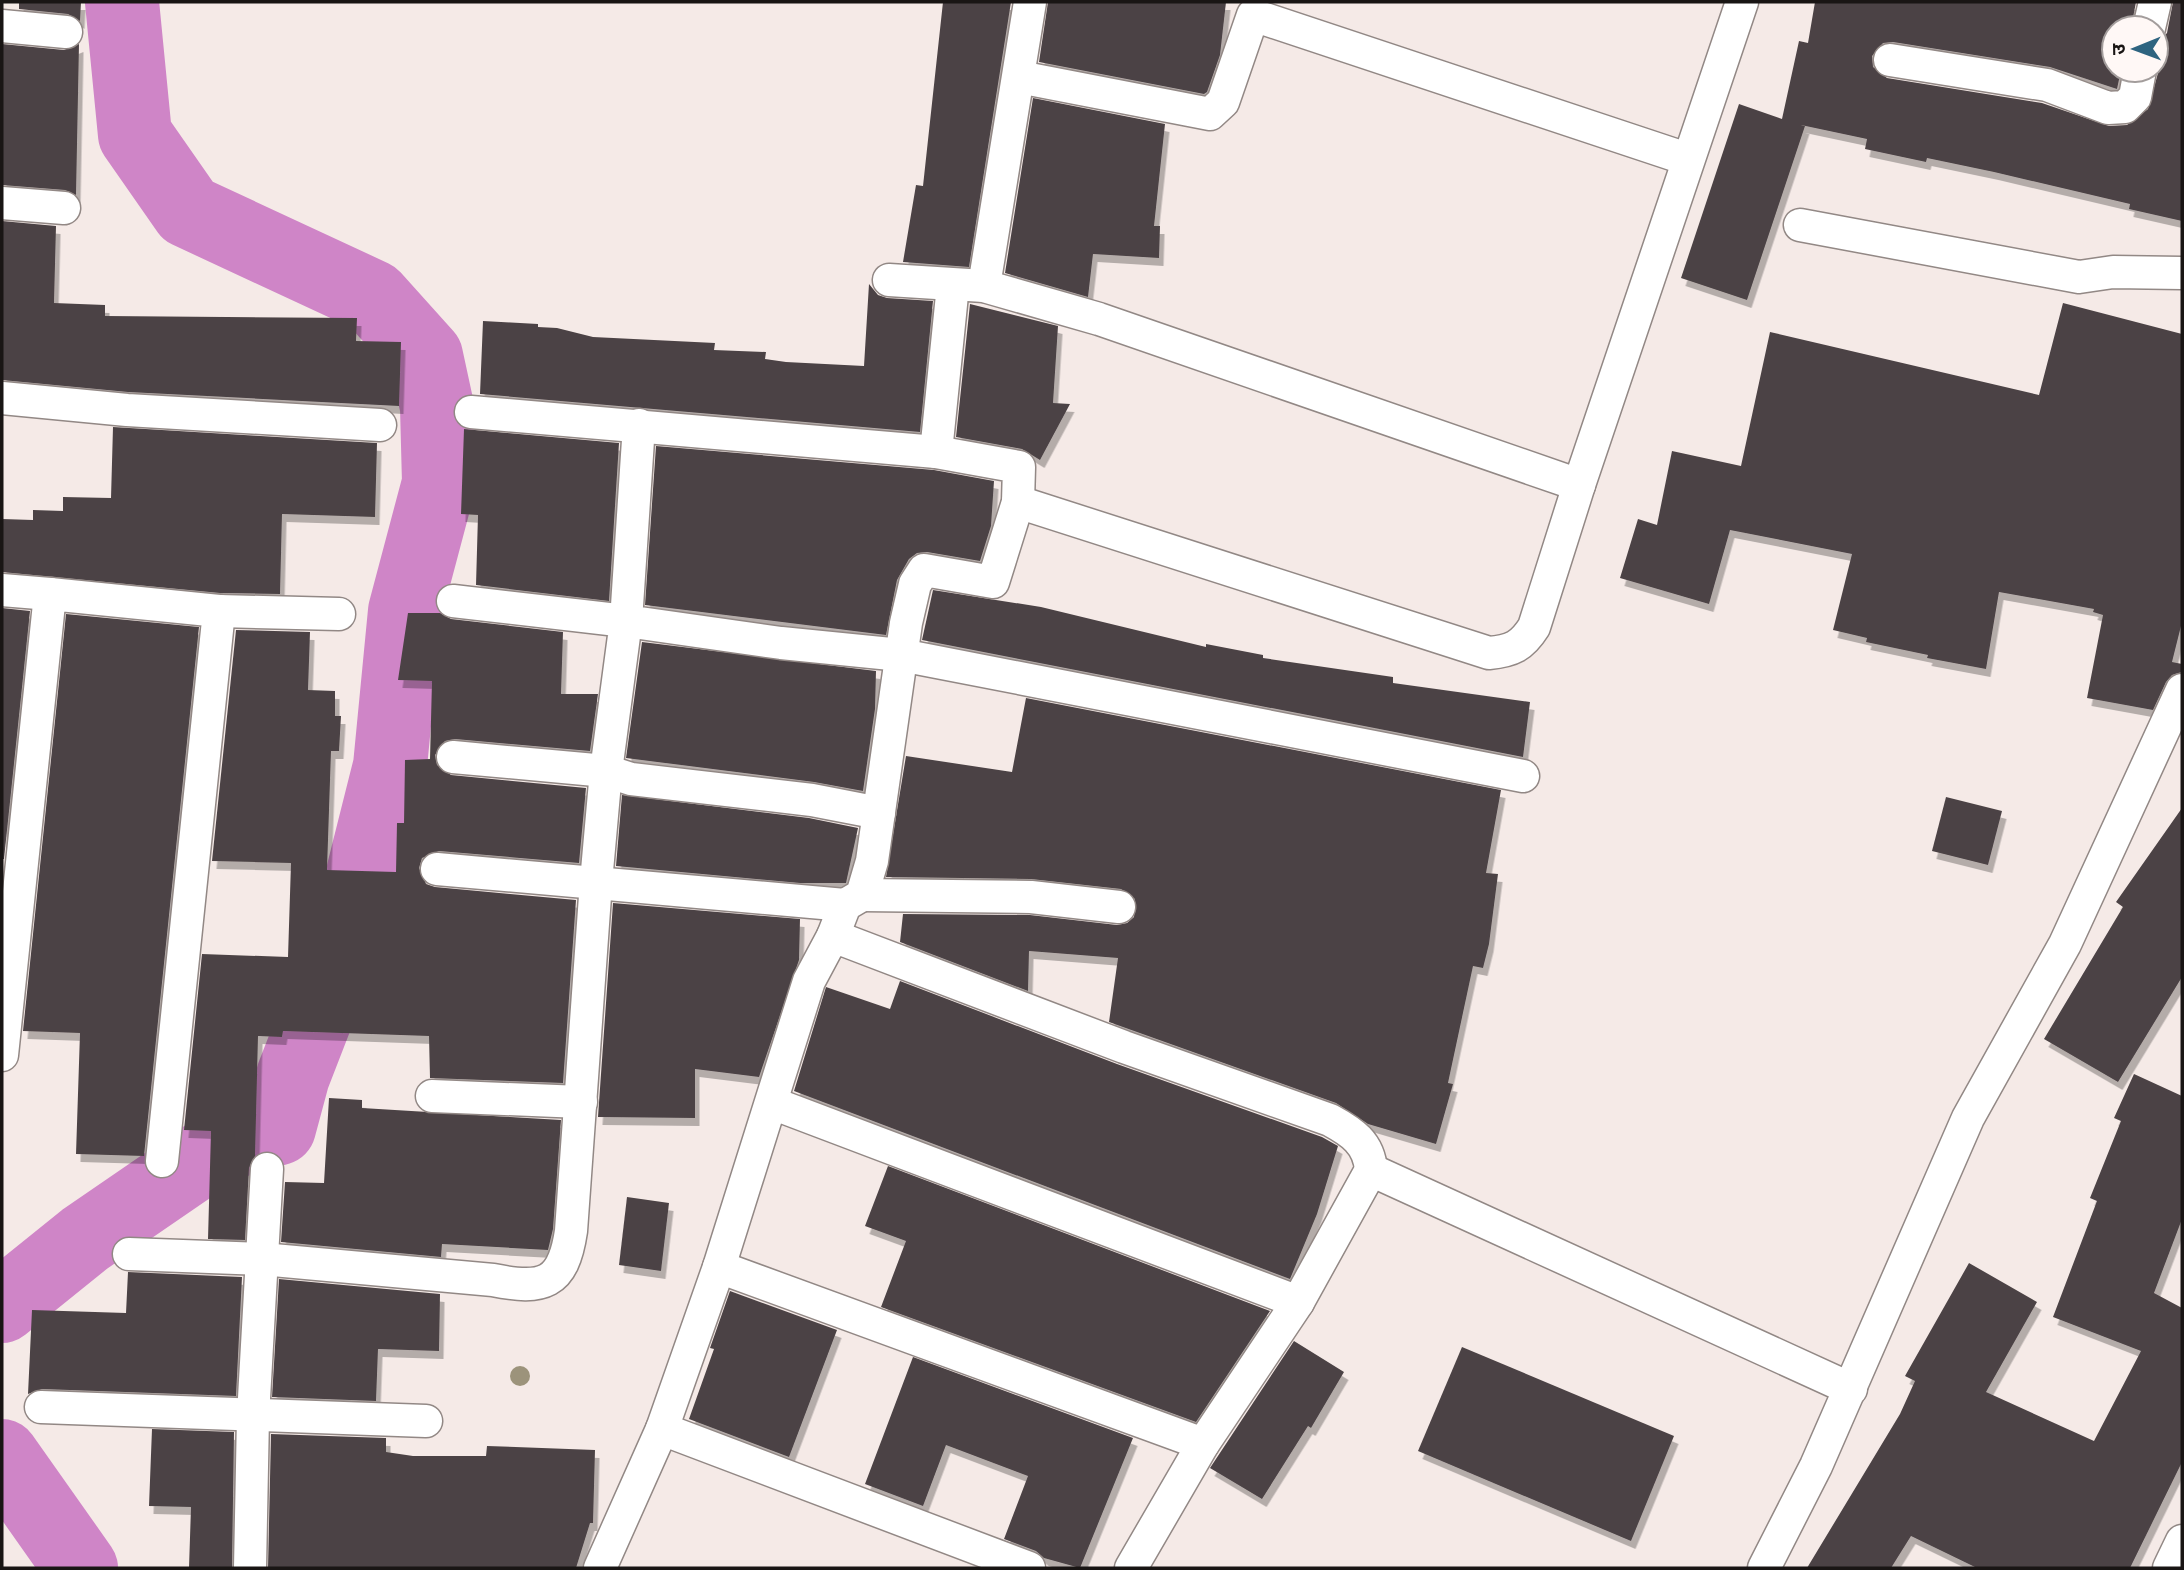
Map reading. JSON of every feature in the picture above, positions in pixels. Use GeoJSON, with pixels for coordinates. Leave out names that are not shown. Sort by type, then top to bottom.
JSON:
{"type":"FeatureCollection","features":[{"type":"Feature","properties":{"kind":"street"},"geometry":{"type":"LineString","coordinates":[[984,286],[1030,2]]}},
{"type":"Feature","properties":{"kind":"street"},"geometry":{"type":"LineString","coordinates":[[1018,502],[1489,653],[1508,652],[1519,646],[1534,626],[1687,159],[1742,2]]}},
{"type":"Feature","properties":{"kind":"street"},"geometry":{"type":"LineString","coordinates":[[1019,77],[1210,114],[1223,102],[1253,15],[1687,159]]}},
{"type":"Feature","properties":{"kind":"street"},"geometry":{"type":"LineString","coordinates":[[3,18],[66,32]]}},
{"type":"Feature","properties":{"kind":"street"},"geometry":{"type":"LineString","coordinates":[[1890,60],[2047,85],[2108,108],[2124,107],[2135,96],[2137,84]]}},
{"type":"Feature","properties":{"kind":"street"},"geometry":{"type":"LineString","coordinates":[[2,203],[64,208]]}},
{"type":"Feature","properties":{"kind":"street"},"geometry":{"type":"LineString","coordinates":[[1800,225],[2079,277],[2113,272],[2182,273]]}},
{"type":"Feature","properties":{"kind":"street"},"geometry":{"type":"LineString","coordinates":[[889,280],[984,286],[1099,319],[1579,485]]}},
{"type":"Feature","properties":{"kind":"street"},"geometry":{"type":"LineString","coordinates":[[936,452],[953,285]]}},
{"type":"Feature","properties":{"kind":"street"},"geometry":{"type":"LineString","coordinates":[[2,398],[127,410],[380,425]]}},
{"type":"Feature","properties":{"kind":"street"},"geometry":{"type":"LineString","coordinates":[[471,412],[936,452],[1019,467],[1018,502],[993,582],[924,570],[915,584],[901,655],[872,861],[809,981],[719,1268],[662,1429],[600,1568]]}},
{"type":"Feature","properties":{"kind":"street"},"geometry":{"type":"LineString","coordinates":[[129,1254],[262,1259],[492,1280],[519,1285],[545,1281],[560,1272],[568,1256],[596,882],[606,771],[626,621],[639,425]]}},
{"type":"Feature","properties":{"kind":"street"},"geometry":{"type":"LineString","coordinates":[[2,590],[219,611],[339,614]]}},
{"type":"Feature","properties":{"kind":"street"},"geometry":{"type":"LineString","coordinates":[[2,1055],[12,872],[50,594]]}},
{"type":"Feature","properties":{"kind":"street"},"geometry":{"type":"LineString","coordinates":[[453,601],[626,621],[781,643],[901,655],[1523,775]]}},
{"type":"Feature","properties":{"kind":"street"},"geometry":{"type":"LineString","coordinates":[[162,1161],[219,611]]}},
{"type":"Feature","properties":{"kind":"street"},"geometry":{"type":"LineString","coordinates":[[1764,1568],[1816,1466],[1851,1389],[1968,1118],[2065,944],[2182,690]]}},
{"type":"Feature","properties":{"kind":"street"},"geometry":{"type":"LineString","coordinates":[[453,757],[606,771],[631,779],[812,800],[879,813]]}},
{"type":"Feature","properties":{"kind":"street"},"geometry":{"type":"LineString","coordinates":[[437,869],[853,900],[1031,897],[1119,907]]}},
{"type":"Feature","properties":{"kind":"street"},"geometry":{"type":"LineString","coordinates":[[833,936],[1124,1047],[1330,1120],[1346,1129],[1365,1146],[1371,1170],[1298,1302],[1203,1444],[1131,1568]]}},
{"type":"Feature","properties":{"kind":"street"},"geometry":{"type":"LineString","coordinates":[[432,1096],[581,1102]]}},
{"type":"Feature","properties":{"kind":"street"},"geometry":{"type":"LineString","coordinates":[[772,1103],[1298,1302]]}},
{"type":"Feature","properties":{"kind":"street"},"geometry":{"type":"LineString","coordinates":[[250,1568],[253,1416],[267,1169]]}},
{"type":"Feature","properties":{"kind":"street"},"geometry":{"type":"LineString","coordinates":[[1371,1170],[1851,1389]]}},
{"type":"Feature","properties":{"kind":"street"},"geometry":{"type":"LineString","coordinates":[[719,1268],[1203,1444]]}},
{"type":"Feature","properties":{"kind":"street"},"geometry":{"type":"LineString","coordinates":[[41,1407],[426,1421]]}},
{"type":"Feature","properties":{"kind":"street"},"geometry":{"type":"LineString","coordinates":[[662,1429],[1029,1568]]}},
{"type":"Feature","properties":{"kind":"street"},"geometry":{"type":"LineString","coordinates":[[2169,1568],[2182,1541]]}},
{"type":"Feature","properties":{"kind":"building"},"geometry":{"type":"Polygon","coordinates":[[[19,2],[81,2],[80,21],[68,14],[19,9],[19,2]]]}},
{"type":"Feature","properties":{"kind":"building"},"geometry":{"type":"Polygon","coordinates":[[[943,2],[1011,2],[969,267],[903,262],[916,185],[923,186],[943,2]]]}},
{"type":"Feature","properties":{"kind":"building"},"geometry":{"type":"Polygon","coordinates":[[[1048,2],[1226,2],[1220,55],[1207,92],[1204,94],[1039,62],[1048,2]]]}},
{"type":"Feature","properties":{"kind":"building"},"geometry":{"type":"Polygon","coordinates":[[[1815,2],[2136,2],[2134,14],[2100,14],[2100,83],[2050,67],[1893,42],[1883,43],[1872,56],[1873,67],[1887,78],[2042,103],[2109,126],[2127,125],[2148,109],[2155,84],[2170,84],[2170,18],[2173,2],[2182,2],[2182,221],[2129,209],[2130,204],[1994,172],[1865,149],[1867,139],[1801,125],[1805,126],[1747,300],[1681,278],[1739,104],[1782,119],[1799,41],[1808,43],[1815,2]]]}},
{"type":"Feature","properties":{"kind":"building"},"geometry":{"type":"Polygon","coordinates":[[[2,44],[64,50],[79,44],[76,195],[65,190],[2,185],[2,44]]]}},
{"type":"Feature","properties":{"kind":"building"},"geometry":{"type":"Polygon","coordinates":[[[2102,84],[2118,84],[2117,89],[2102,84]]]}},
{"type":"Feature","properties":{"kind":"building"},"geometry":{"type":"Polygon","coordinates":[[[1033,98],[1165,124],[1154,226],[1160,226],[1159,258],[1093,254],[1088,297],[1005,273],[1033,98]]]}},
{"type":"Feature","properties":{"kind":"building"},"geometry":{"type":"Polygon","coordinates":[[[2,221],[56,226],[54,303],[105,305],[105,316],[357,318],[356,341],[401,342],[399,406],[128,392],[2,380],[2,221]]]}},
{"type":"Feature","properties":{"kind":"building"},"geometry":{"type":"Polygon","coordinates":[[[869,284],[878,295],[887,298],[933,301],[920,432],[480,394],[483,321],[538,324],[538,327],[557,328],[593,337],[715,343],[714,350],[766,352],[765,359],[864,366],[869,284]]]}},
{"type":"Feature","properties":{"kind":"building"},"geometry":{"type":"Polygon","coordinates":[[[2063,303],[2182,334],[2182,622],[2172,662],[2182,664],[2182,672],[2172,675],[2166,682],[2153,710],[2087,698],[2103,615],[2093,612],[2094,609],[1999,592],[1986,669],[1927,658],[1928,655],[1866,642],[1867,638],[1833,630],[1852,554],[1730,530],[1709,604],[1620,578],[1638,519],[1657,525],[1672,451],[1741,466],[1770,332],[2039,395],[2063,303]]]}},
{"type":"Feature","properties":{"kind":"building"},"geometry":{"type":"Polygon","coordinates":[[[970,304],[1058,326],[1053,403],[1070,404],[1040,460],[1022,449],[956,437],[970,304]]]}},
{"type":"Feature","properties":{"kind":"building"},"geometry":{"type":"Polygon","coordinates":[[[113,427],[377,443],[375,517],[282,514],[280,594],[220,593],[2,572],[2,519],[33,520],[33,510],[63,511],[63,497],[111,498],[113,427]]]}},
{"type":"Feature","properties":{"kind":"building"},"geometry":{"type":"Polygon","coordinates":[[[464,429],[619,443],[609,601],[476,585],[478,515],[461,514],[464,429]]]}},
{"type":"Feature","properties":{"kind":"building"},"geometry":{"type":"Polygon","coordinates":[[[656,446],[934,470],[994,481],[991,526],[980,561],[927,552],[917,553],[909,559],[897,580],[886,635],[645,605],[656,446]]]}},
{"type":"Feature","properties":{"kind":"building"},"geometry":{"type":"Polygon","coordinates":[[[933,590],[1041,607],[1206,647],[1206,644],[1263,655],[1263,658],[1393,677],[1393,683],[1530,702],[1523,757],[922,640],[933,590]]]}},
{"type":"Feature","properties":{"kind":"building"},"geometry":{"type":"Polygon","coordinates":[[[2,608],[30,611],[4,859],[2,859],[2,608]]]}},
{"type":"Feature","properties":{"kind":"building"},"geometry":{"type":"Polygon","coordinates":[[[408,613],[440,613],[451,619],[563,632],[561,694],[598,694],[590,751],[455,739],[445,741],[435,755],[437,765],[451,775],[586,788],[579,863],[439,851],[422,858],[419,868],[426,884],[435,887],[576,900],[563,1083],[430,1078],[429,1036],[283,1031],[282,1037],[258,1036],[255,1156],[249,1168],[245,1240],[208,1239],[211,1131],[184,1130],[202,954],[288,957],[291,863],[212,861],[236,630],[310,632],[308,690],[335,691],[335,716],[341,716],[339,751],[331,751],[327,870],[396,872],[397,823],[404,823],[405,760],[430,759],[432,681],[398,680],[408,613]]]}},
{"type":"Feature","properties":{"kind":"building"},"geometry":{"type":"Polygon","coordinates":[[[66,614],[199,627],[144,1156],[76,1154],[80,1033],[23,1031],[66,614]]]}},
{"type":"Feature","properties":{"kind":"building"},"geometry":{"type":"Polygon","coordinates":[[[642,642],[876,671],[875,709],[863,791],[814,782],[626,758],[642,642]]]}},
{"type":"Feature","properties":{"kind":"building"},"geometry":{"type":"Polygon","coordinates":[[[1026,698],[1501,790],[1486,873],[1498,874],[1489,944],[1483,968],[1473,966],[1448,1083],[1453,1084],[1436,1144],[1368,1124],[1336,1103],[1109,1022],[1118,958],[1029,951],[1028,991],[900,942],[903,914],[1030,915],[1117,925],[1127,923],[1134,917],[1135,899],[1121,889],[1031,879],[886,877],[906,756],[1012,772],[1026,698]]]}},
{"type":"Feature","properties":{"kind":"building"},"geometry":{"type":"Polygon","coordinates":[[[622,795],[809,818],[858,828],[846,883],[800,883],[616,866],[622,795]]]}},
{"type":"Feature","properties":{"kind":"building"},"geometry":{"type":"Polygon","coordinates":[[[1946,797],[2002,811],[1988,865],[1932,851],[1946,797]]]}},
{"type":"Feature","properties":{"kind":"building"},"geometry":{"type":"Polygon","coordinates":[[[2182,808],[2182,977],[2118,1082],[2044,1039],[2123,907],[2116,902],[2182,808]]]}},
{"type":"Feature","properties":{"kind":"building"},"geometry":{"type":"Polygon","coordinates":[[[613,903],[800,919],[799,960],[759,1077],[695,1069],[695,1118],[598,1117],[613,903]]]}},
{"type":"Feature","properties":{"kind":"building"},"geometry":{"type":"Polygon","coordinates":[[[900,981],[1117,1064],[1322,1137],[1338,1146],[1317,1214],[1290,1279],[794,1091],[826,987],[890,1009],[900,981]]]}},
{"type":"Feature","properties":{"kind":"building"},"geometry":{"type":"Polygon","coordinates":[[[2134,1074],[2182,1096],[2182,1219],[2154,1293],[2182,1308],[2182,1462],[2130,1568],[1977,1568],[1911,1536],[1891,1568],[1807,1568],[1900,1414],[1915,1381],[1905,1376],[1969,1263],[2037,1302],[1986,1392],[2094,1441],[2141,1351],[2053,1317],[2097,1201],[2090,1198],[2121,1121],[2114,1118],[2134,1074]]]}},
{"type":"Feature","properties":{"kind":"building"},"geometry":{"type":"Polygon","coordinates":[[[329,1098],[362,1100],[362,1108],[561,1120],[553,1229],[548,1250],[442,1244],[441,1257],[281,1242],[285,1182],[324,1183],[329,1098]]]}},
{"type":"Feature","properties":{"kind":"building"},"geometry":{"type":"Polygon","coordinates":[[[888,1166],[1270,1311],[1196,1422],[881,1307],[906,1241],[865,1226],[888,1166]]]}},
{"type":"Feature","properties":{"kind":"building"},"geometry":{"type":"Polygon","coordinates":[[[627,1197],[669,1203],[661,1271],[619,1265],[627,1197]]]}},
{"type":"Feature","properties":{"kind":"building"},"geometry":{"type":"Polygon","coordinates":[[[128,1272],[242,1277],[236,1396],[42,1389],[28,1394],[32,1310],[126,1313],[128,1272]]]}},
{"type":"Feature","properties":{"kind":"building"},"geometry":{"type":"Polygon","coordinates":[[[279,1279],[440,1294],[439,1351],[378,1349],[376,1401],[272,1397],[279,1279]]]}},
{"type":"Feature","properties":{"kind":"building"},"geometry":{"type":"Polygon","coordinates":[[[730,1291],[837,1330],[789,1457],[689,1419],[714,1349],[710,1348],[730,1291]]]}},
{"type":"Feature","properties":{"kind":"building"},"geometry":{"type":"Polygon","coordinates":[[[1294,1341],[1344,1372],[1311,1428],[1308,1426],[1262,1499],[1210,1468],[1294,1341]]]}},
{"type":"Feature","properties":{"kind":"building"},"geometry":{"type":"Polygon","coordinates":[[[1462,1347],[1674,1436],[1631,1541],[1418,1451],[1462,1347]]]}},
{"type":"Feature","properties":{"kind":"building"},"geometry":{"type":"Polygon","coordinates":[[[913,1357],[1133,1438],[1080,1568],[1044,1558],[1036,1551],[1004,1539],[1028,1476],[946,1445],[923,1506],[865,1484],[913,1357]]]}},
{"type":"Feature","properties":{"kind":"building"},"geometry":{"type":"Polygon","coordinates":[[[152,1429],[234,1432],[232,1568],[189,1568],[191,1507],[149,1506],[152,1429]]]}},
{"type":"Feature","properties":{"kind":"building"},"geometry":{"type":"Polygon","coordinates":[[[271,1434],[386,1438],[386,1452],[413,1456],[486,1456],[487,1446],[595,1450],[593,1523],[590,1523],[576,1568],[268,1568],[271,1434]]]}},
{"type":"Feature","properties":{"kind":"waterway"},"geometry":{"type":"LineString","coordinates":[[2,1306],[85,1239],[222,1145],[279,1128],[293,1076],[347,937],[390,766],[405,611],[439,483],[437,407],[426,356],[373,297],[188,211],[135,135],[122,2]]}},
{"type":"Feature","properties":{"kind":"waterway"},"geometry":{"type":"LineString","coordinates":[[2,1456],[81,1568]]}}]}
